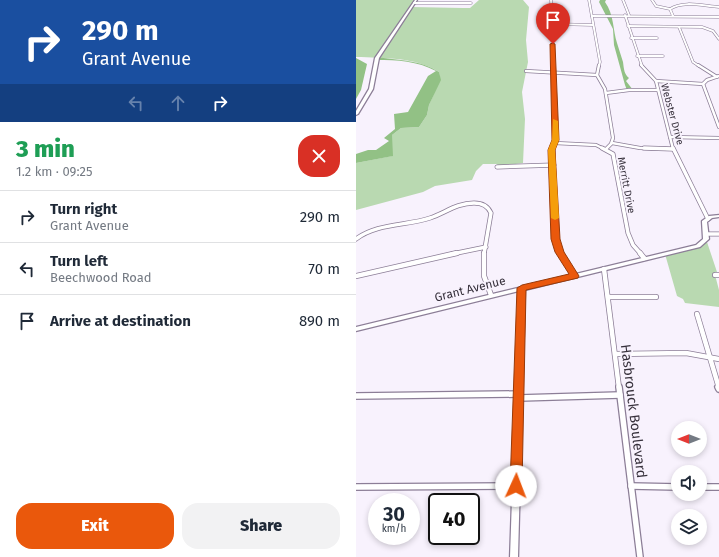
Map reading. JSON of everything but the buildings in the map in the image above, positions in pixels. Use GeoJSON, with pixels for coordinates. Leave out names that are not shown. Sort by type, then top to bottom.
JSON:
{"type":"FeatureCollection","features":[{"type":"Feature","properties":{"kind":"street"},"geometry":{"type":"LineString","coordinates":[[444,4],[446,0]]}},
{"type":"Feature","properties":{"kind":"street"},"geometry":{"type":"LineString","coordinates":[[552,0],[552,18],[556,24]]}},
{"type":"Feature","properties":{"kind":"street"},"geometry":{"type":"LineString","coordinates":[[526,72],[597,75],[600,62],[589,0]]}},
{"type":"Feature","properties":{"kind":"street"},"geometry":{"type":"LineString","coordinates":[[623,0],[629,15]]}},
{"type":"Feature","properties":{"kind":"street"},"geometry":{"type":"LineString","coordinates":[[652,0],[656,6],[670,9],[685,4],[719,7]]}},
{"type":"Feature","properties":{"kind":"street"},"geometry":{"type":"LineString","coordinates":[[356,114],[371,89],[377,58],[415,2],[444,4],[471,3]]}},
{"type":"Feature","properties":{"kind":"street"},"geometry":{"type":"LineString","coordinates":[[670,9],[673,16]]}},
{"type":"Feature","properties":{"kind":"street","name":"Webster Drive"},"geometry":{"type":"LineString","coordinates":[[625,15],[631,38],[642,68],[656,81],[673,149],[708,219]]}},
{"type":"Feature","properties":{"kind":"street"},"geometry":{"type":"LineString","coordinates":[[592,16],[629,15],[719,17]]}},
{"type":"Feature","properties":{"kind":"street"},"geometry":{"type":"LineString","coordinates":[[556,24],[593,25]]}},
{"type":"Feature","properties":{"kind":"street"},"geometry":{"type":"LineString","coordinates":[[556,24],[552,31],[555,143],[552,150],[554,165],[555,239],[560,252],[574,276]]}},
{"type":"Feature","properties":{"kind":"street"},"geometry":{"type":"LineString","coordinates":[[628,26],[708,28],[715,32],[719,39]]}},
{"type":"Feature","properties":{"kind":"street"},"geometry":{"type":"LineString","coordinates":[[679,27],[693,62],[718,77]]}},
{"type":"Feature","properties":{"kind":"street"},"geometry":{"type":"LineString","coordinates":[[631,38],[657,38]]}},
{"type":"Feature","properties":{"kind":"street"},"geometry":{"type":"LineString","coordinates":[[637,56],[663,56]]}},
{"type":"Feature","properties":{"kind":"street","name":"Merritt Drive"},"geometry":{"type":"LineString","coordinates":[[597,75],[606,94],[613,138],[612,143],[606,149],[614,156],[630,239],[644,258]]}},
{"type":"Feature","properties":{"kind":"street"},"geometry":{"type":"LineString","coordinates":[[656,81],[702,84],[707,80],[718,77]]}},
{"type":"Feature","properties":{"kind":"street"},"geometry":{"type":"LineString","coordinates":[[702,84],[719,127]]}},
{"type":"Feature","properties":{"kind":"street"},"geometry":{"type":"LineString","coordinates":[[606,94],[629,90],[658,90]]}},
{"type":"Feature","properties":{"kind":"street"},"geometry":{"type":"LineString","coordinates":[[670,137],[719,138]]}},
{"type":"Feature","properties":{"kind":"street"},"geometry":{"type":"LineString","coordinates":[[555,143],[592,145],[606,149]]}},
{"type":"Feature","properties":{"kind":"street"},"geometry":{"type":"LineString","coordinates":[[612,143],[640,148],[673,149]]}},
{"type":"Feature","properties":{"kind":"street"},"geometry":{"type":"LineString","coordinates":[[497,167],[554,165]]}},
{"type":"Feature","properties":{"kind":"street"},"geometry":{"type":"LineString","coordinates":[[356,239],[370,230],[417,221],[462,204],[475,203],[486,206],[491,213],[483,278],[491,296]]}},
{"type":"Feature","properties":{"kind":"street"},"geometry":{"type":"LineString","coordinates":[[708,219],[719,216]]}},
{"type":"Feature","properties":{"kind":"street","name":"Grant Avenue"},"geometry":{"type":"LineString","coordinates":[[356,329],[698,246],[705,241],[704,225],[708,219]]}},
{"type":"Feature","properties":{"kind":"street"},"geometry":{"type":"LineString","coordinates":[[705,234],[719,234]]}},
{"type":"Feature","properties":{"kind":"street"},"geometry":{"type":"LineString","coordinates":[[356,276],[486,248]]}},
{"type":"Feature","properties":{"kind":"street","name":"Hasbrouck Boulevard"},"geometry":{"type":"LineString","coordinates":[[604,269],[640,557]]}},
{"type":"Feature","properties":{"kind":"street"},"geometry":{"type":"LineString","coordinates":[[514,557],[522,288]]}},
{"type":"Feature","properties":{"kind":"street"},"geometry":{"type":"LineString","coordinates":[[608,297],[656,297]]}},
{"type":"Feature","properties":{"kind":"street"},"geometry":{"type":"LineString","coordinates":[[697,314],[719,389]]}},
{"type":"Feature","properties":{"kind":"street"},"geometry":{"type":"LineString","coordinates":[[615,354],[687,353],[700,355],[711,360],[719,359]]}},
{"type":"Feature","properties":{"kind":"street"},"geometry":{"type":"LineString","coordinates":[[356,396],[620,395]]}},
{"type":"Feature","properties":{"kind":"street"},"geometry":{"type":"LineString","coordinates":[[356,487],[516,486]]}},
{"type":"Feature","properties":{"kind":"street"},"geometry":{"type":"LineString","coordinates":[[632,486],[671,487]]}},
{"type":"Feature","properties":{"kind":"street"},"geometry":{"type":"LineString","coordinates":[[707,487],[719,487]]}},
{"type":"Feature","properties":{"kind":"green space"},"geometry":{"type":"Polygon","coordinates":[[[356,0],[416,0],[411,7],[470,8],[479,0],[523,0],[529,7],[526,40],[528,62],[522,92],[525,119],[523,163],[500,166],[496,164],[483,164],[476,171],[472,180],[435,186],[423,192],[356,210],[356,163],[392,156],[392,135],[401,128],[419,127],[427,115],[429,105],[440,80],[439,72],[420,63],[399,59],[356,57],[356,0]]]}},
{"type":"Feature","properties":{"kind":"green space"},"geometry":{"type":"Polygon","coordinates":[[[600,0],[606,0],[605,2],[612,17],[624,71],[629,78],[626,81],[633,90],[627,90],[625,85],[614,45],[613,29],[599,2],[600,0]]]}},
{"type":"Feature","properties":{"kind":"green space"},"geometry":{"type":"Polygon","coordinates":[[[375,57],[409,61],[425,65],[439,72],[441,80],[429,105],[427,115],[419,127],[401,128],[392,135],[393,156],[356,163],[356,154],[368,150],[376,150],[389,141],[384,138],[395,129],[394,114],[408,112],[428,76],[436,71],[414,63],[376,60],[375,57]]]}},
{"type":"Feature","properties":{"kind":"green space"},"geometry":{"type":"Polygon","coordinates":[[[356,58],[367,64],[361,90],[356,99],[356,58]]]}},
{"type":"Feature","properties":{"kind":"green space"},"geometry":{"type":"Polygon","coordinates":[[[706,239],[718,275],[715,275],[719,290],[719,307],[685,303],[683,299],[677,296],[665,254],[694,247],[706,239]]]}},
{"type":"Feature","properties":{"kind":"slow traffic"},"geometry":{"type":"LineString","coordinates":[[555,121],[556,140],[552,153],[554,165],[555,218]]}},
{"type":"Feature","properties":{"kind":"route"},"geometry":{"type":"LineString","coordinates":[[516,486],[522,288],[574,276],[560,252],[555,239],[554,165],[552,153],[556,140],[553,44]]}}]}
